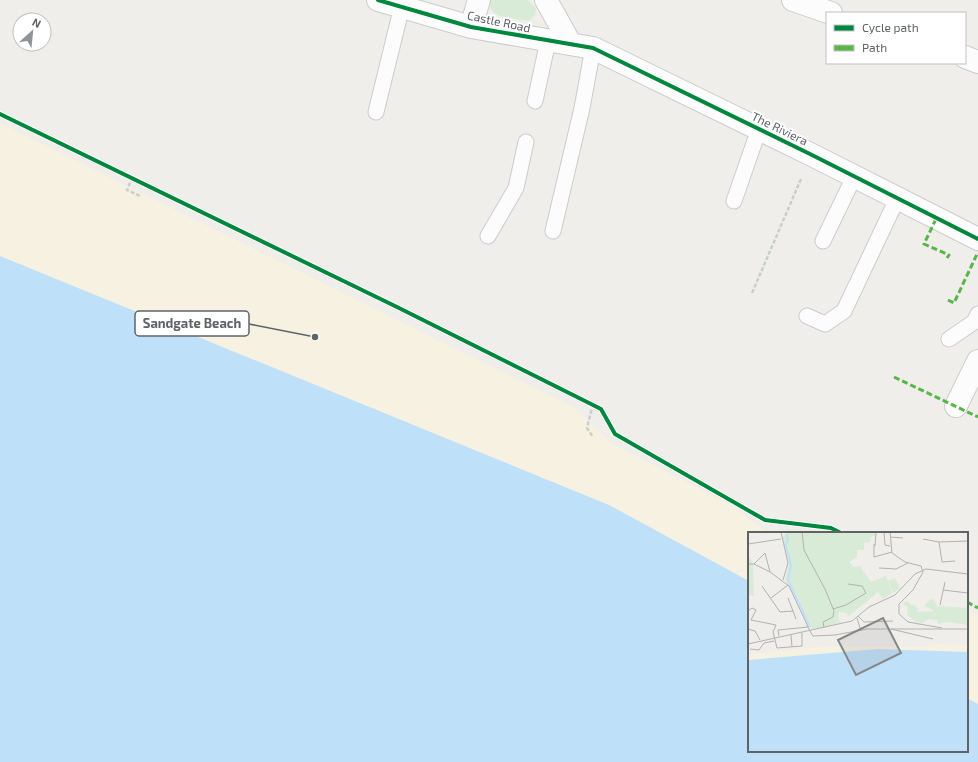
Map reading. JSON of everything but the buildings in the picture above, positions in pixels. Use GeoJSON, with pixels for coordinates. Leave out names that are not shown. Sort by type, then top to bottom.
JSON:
{"type":"FeatureCollection","features":[{"type":"Feature","properties":{"kind":"street","name":"Castle Road"},"geometry":{"type":"LineString","coordinates":[[378,0],[471,27],[548,42],[570,43]]}},
{"type":"Feature","properties":{"kind":"street"},"geometry":{"type":"LineString","coordinates":[[471,27],[479,0]]}},
{"type":"Feature","properties":{"kind":"street"},"geometry":{"type":"LineString","coordinates":[[546,0],[570,43]]}},
{"type":"Feature","properties":{"kind":"street"},"geometry":{"type":"LineString","coordinates":[[793,0],[828,12]]}},
{"type":"Feature","properties":{"kind":"street","name":"The Riviera"},"geometry":{"type":"LineString","coordinates":[[570,43],[593,48],[812,155],[978,239]]}},
{"type":"Feature","properties":{"kind":"street"},"geometry":{"type":"LineString","coordinates":[[966,57],[978,62]]}},
{"type":"Feature","properties":{"kind":"street"},"geometry":{"type":"LineString","coordinates":[[956,406],[978,361]]}},
{"type":"Feature","properties":{"kind":"lane"},"geometry":{"type":"LineString","coordinates":[[376,112],[402,6]]}},
{"type":"Feature","properties":{"kind":"lane"},"geometry":{"type":"LineString","coordinates":[[535,102],[548,42]]}},
{"type":"Feature","properties":{"kind":"lane"},"geometry":{"type":"LineString","coordinates":[[553,231],[582,108],[593,48]]}},
{"type":"Feature","properties":{"kind":"lane"},"geometry":{"type":"LineString","coordinates":[[734,201],[759,129]]}},
{"type":"Feature","properties":{"kind":"lane"},"geometry":{"type":"LineString","coordinates":[[488,236],[515,191],[526,142]]}},
{"type":"Feature","properties":{"kind":"lane"},"geometry":{"type":"LineString","coordinates":[[823,241],[854,177]]}},
{"type":"Feature","properties":{"kind":"lane"},"geometry":{"type":"LineString","coordinates":[[807,316],[825,324],[844,311],[897,199]]}},
{"type":"Feature","properties":{"kind":"lane"},"geometry":{"type":"LineString","coordinates":[[949,339],[974,322],[978,314]]}},
{"type":"Feature","properties":{"kind":"path"},"geometry":{"type":"LineString","coordinates":[[752,292],[812,155]]}},
{"type":"Feature","properties":{"kind":"path"},"geometry":{"type":"LineString","coordinates":[[132,177],[127,190],[140,196]]}},
{"type":"Feature","properties":{"kind":"path"},"geometry":{"type":"LineString","coordinates":[[593,404],[587,428],[593,437]]}},
{"type":"Feature","properties":{"kind":"green space"},"geometry":{"type":"Polygon","coordinates":[[[490,0],[528,0],[536,9],[535,15],[529,21],[509,18],[497,14],[492,11],[490,0]]]}},
{"type":"Feature","properties":{"kind":"sand"},"geometry":{"type":"Polygon","coordinates":[[[0,123],[575,408],[611,443],[732,506],[765,530],[805,532],[748,532],[748,751],[0,409],[0,123]]]}},
{"type":"Feature","properties":{"kind":"sand"},"geometry":{"type":"Polygon","coordinates":[[[968,610],[978,615],[978,762],[772,762],[750,752],[968,752],[968,610]]]}},
{"type":"Feature","properties":{"kind":"water"},"geometry":{"type":"Polygon","coordinates":[[[0,256],[609,505],[748,580],[748,752],[968,752],[968,699],[978,704],[978,762],[0,762],[0,256]]]}},
{"type":"Feature","properties":{"kind":"marked path"},"geometry":{"type":"LineString","coordinates":[[936,219],[924,244],[949,255],[947,258]]}},
{"type":"Feature","properties":{"kind":"marked path"},"geometry":{"type":"LineString","coordinates":[[948,300],[954,303],[978,252]]}},
{"type":"Feature","properties":{"kind":"marked path"},"geometry":{"type":"LineString","coordinates":[[894,377],[978,417]]}},
{"type":"Feature","properties":{"kind":"marked path"},"geometry":{"type":"LineString","coordinates":[[968,603],[978,608]]}},
{"type":"Feature","properties":{"kind":"cycle path"},"geometry":{"type":"LineString","coordinates":[[378,0],[471,27],[593,48],[812,155],[978,239]]}},
{"type":"Feature","properties":{"kind":"cycle path"},"geometry":{"type":"LineString","coordinates":[[0,114],[397,307],[601,409],[615,434],[765,520],[831,528],[839,532]]}},
{"type":"Feature","properties":{"kind":"place","name":"Sandgate Beach"},"geometry":{"type":"Point","coordinates":[315,337]}}]}
